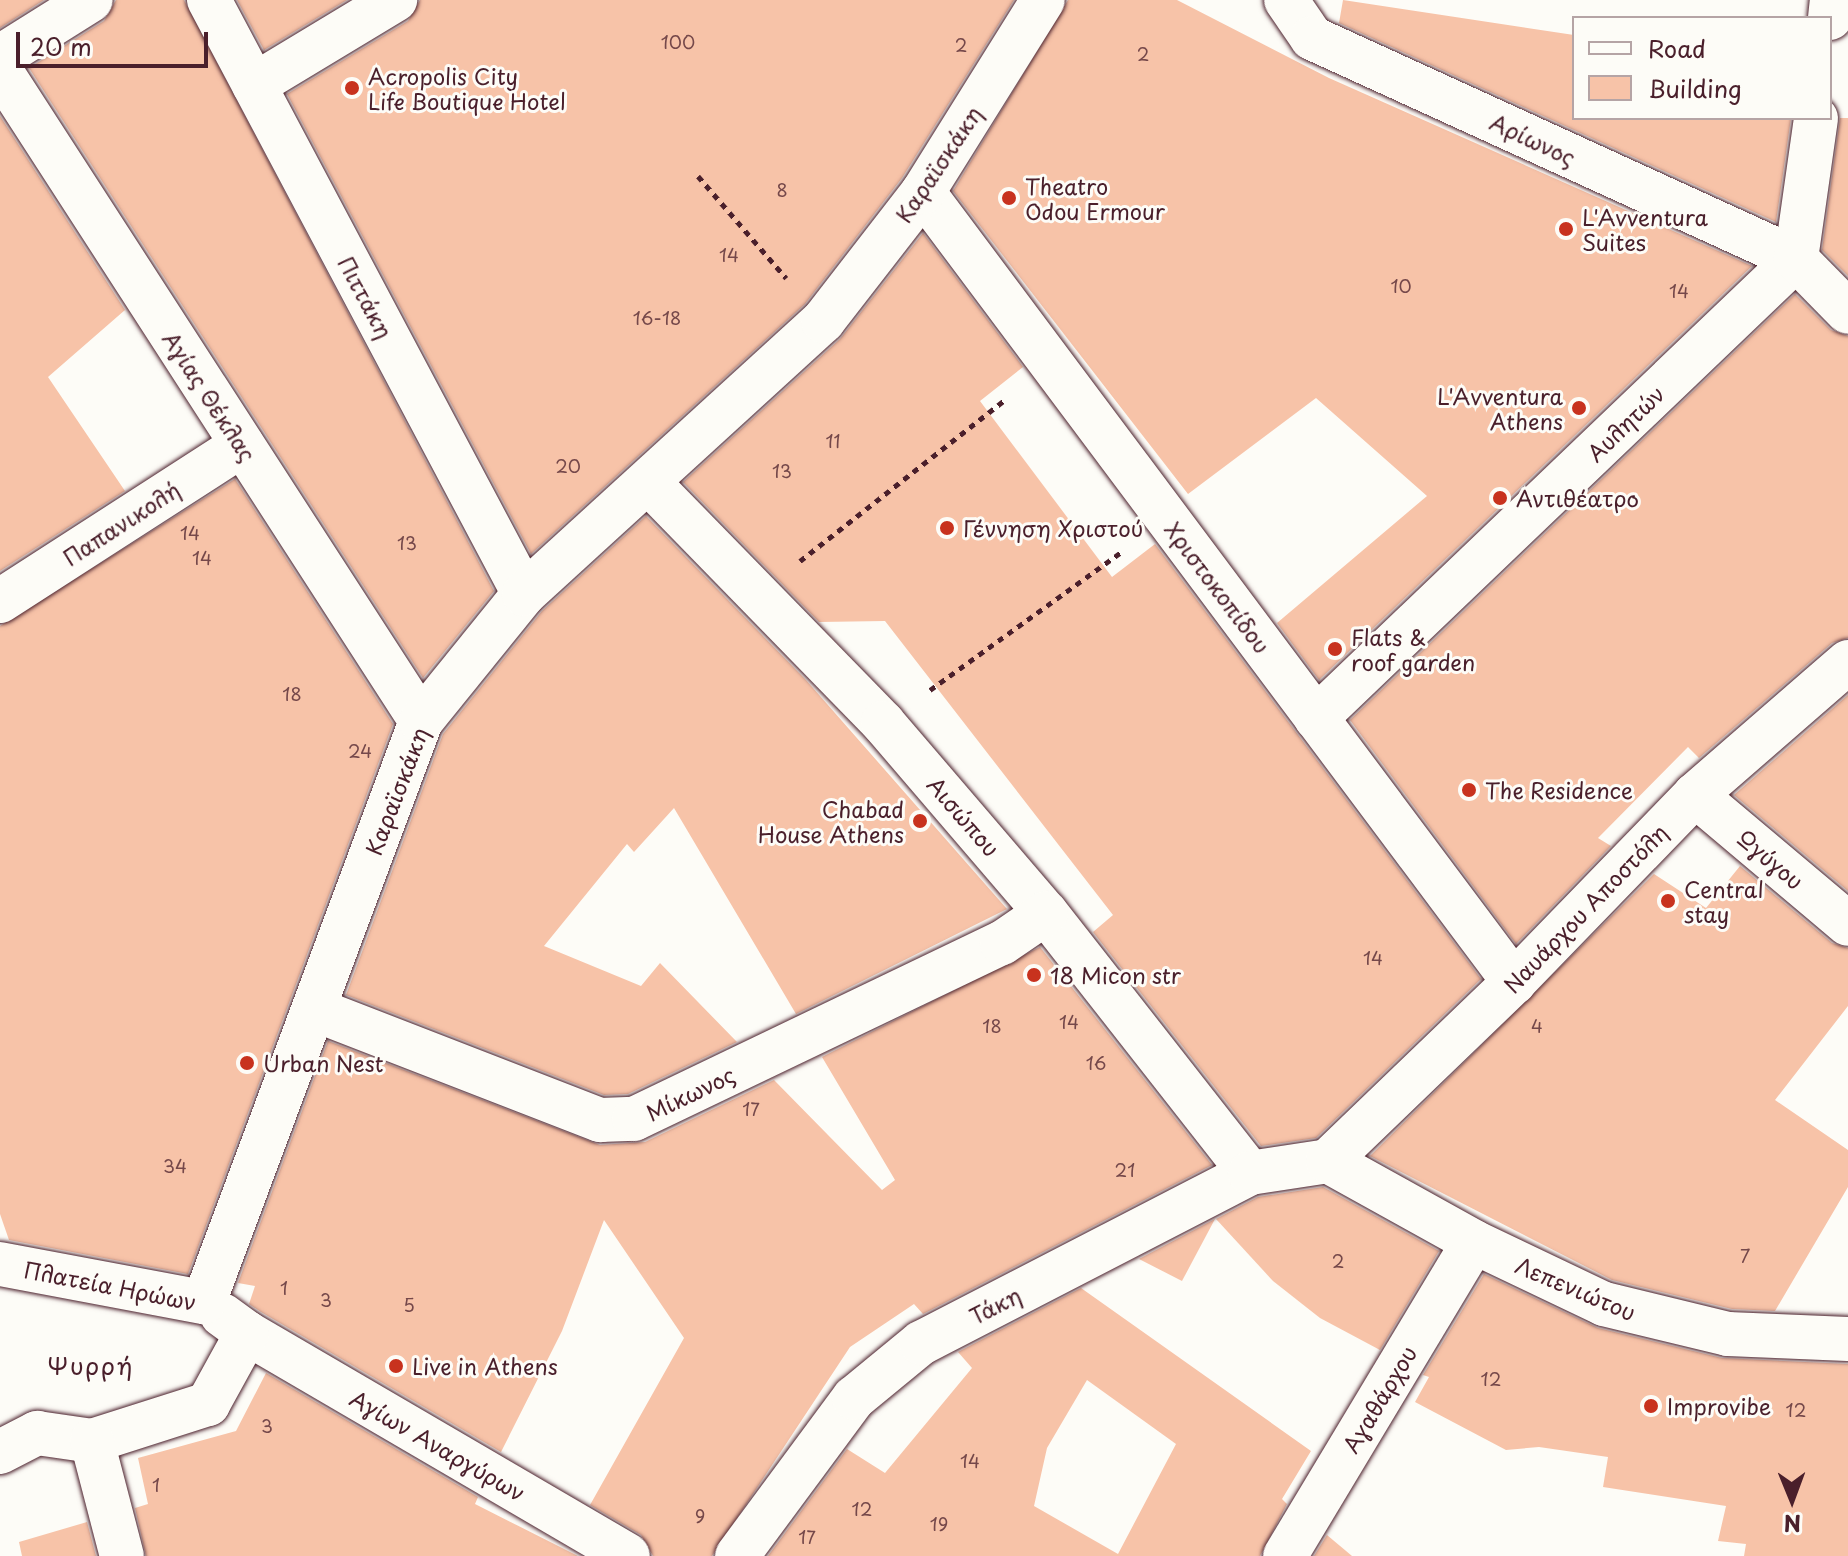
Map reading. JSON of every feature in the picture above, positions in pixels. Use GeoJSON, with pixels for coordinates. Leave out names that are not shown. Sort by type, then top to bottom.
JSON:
{"type":"FeatureCollection","features":[{"type":"Feature","properties":{"kind":"street"},"geometry":{"type":"LineString","coordinates":[[0,57],[91,0]]}},
{"type":"Feature","properties":{"kind":"street","name":"Πιττάκη"},"geometry":{"type":"LineString","coordinates":[[209,0],[524,594]]}},
{"type":"Feature","properties":{"kind":"street"},"geometry":{"type":"LineString","coordinates":[[254,85],[395,0]]}},
{"type":"Feature","properties":{"kind":"street","name":"Καραϊσκάκη"},"geometry":{"type":"LineString","coordinates":[[204,1302],[316,1010],[421,721],[524,594],[650,484],[823,321],[923,192],[1043,0]]}},
{"type":"Feature","properties":{"kind":"street","name":"Αρίωνος"},"geometry":{"type":"LineString","coordinates":[[1286,0],[1312,38],[1796,259]]}},
{"type":"Feature","properties":{"kind":"street","name":"Αγίας Θέκλας"},"geometry":{"type":"LineString","coordinates":[[0,70],[421,721]]}},
{"type":"Feature","properties":{"kind":"street"},"geometry":{"type":"LineString","coordinates":[[1816,120],[1796,259],[1848,312]]}},
{"type":"Feature","properties":{"kind":"street","name":"Χριστοκοπίδου"},"geometry":{"type":"LineString","coordinates":[[923,192],[1514,982]]}},
{"type":"Feature","properties":{"kind":"street","name":"Αυλητών"},"geometry":{"type":"LineString","coordinates":[[1316,718],[1796,259]]}},
{"type":"Feature","properties":{"kind":"street","name":"Παπανικολή"},"geometry":{"type":"LineString","coordinates":[[0,601],[242,445]]}},
{"type":"Feature","properties":{"kind":"street","name":"Αισώπου"},"geometry":{"type":"LineString","coordinates":[[650,484],[883,723],[1046,913],[1250,1173]]}},
{"type":"Feature","properties":{"kind":"street","name":"Ναυάρχου Αποστόλη"},"geometry":{"type":"LineString","coordinates":[[1328,1161],[1514,982],[1695,795],[1848,662]]}},
{"type":"Feature","properties":{"kind":"street","name":"Ωγύγου"},"geometry":{"type":"LineString","coordinates":[[1695,795],[1848,924]]}},
{"type":"Feature","properties":{"kind":"street","name":"Μίκωνος"},"geometry":{"type":"LineString","coordinates":[[316,1010],[600,1120],[634,1119],[1002,943],[1046,913]]}},
{"type":"Feature","properties":{"kind":"street","name":"Τάκη"},"geometry":{"type":"LineString","coordinates":[[737,1556],[854,1398],[921,1343],[1250,1173],[1328,1161]]}},
{"type":"Feature","properties":{"kind":"street","name":"Λεπενιώτου"},"geometry":{"type":"LineString","coordinates":[[1328,1161],[1474,1242],[1604,1304],[1664,1322],[1728,1334],[1848,1339]]}},
{"type":"Feature","properties":{"kind":"street","name":"Αγαθάρχου"},"geometry":{"type":"LineString","coordinates":[[1285,1556],[1474,1242]]}},
{"type":"Feature","properties":{"kind":"street","name":"Πλατεία Ηρώων"},"geometry":{"type":"LineString","coordinates":[[0,1264],[204,1302],[247,1333]]}},
{"type":"Feature","properties":{"kind":"street"},"geometry":{"type":"LineString","coordinates":[[0,1452],[37,1433],[92,1441],[208,1404],[247,1333]]}},
{"type":"Feature","properties":{"kind":"street","name":"Αγίων Αναργύρων"},"geometry":{"type":"LineString","coordinates":[[247,1333],[628,1556]]}},
{"type":"Feature","properties":{"kind":"street"},"geometry":{"type":"LineString","coordinates":[[92,1441],[122,1556]]}},
{"type":"Feature","properties":{"kind":"path"},"geometry":{"type":"LineString","coordinates":[[698,176],[823,321]]}},
{"type":"Feature","properties":{"kind":"path"},"geometry":{"type":"LineString","coordinates":[[758,594],[1051,364]]}},
{"type":"Feature","properties":{"kind":"path"},"geometry":{"type":"LineString","coordinates":[[883,723],[1167,519]]}},
{"type":"Feature","properties":{"kind":"building"},"geometry":{"type":"Polygon","coordinates":[[[0,0],[44,0],[0,28],[0,0]]]}},
{"type":"Feature","properties":{"kind":"building"},"geometry":{"type":"Polygon","coordinates":[[[116,0],[184,0],[494,591],[423,678],[29,68],[104,21],[116,0]]]}},
{"type":"Feature","properties":{"kind":"building"},"geometry":{"type":"Polygon","coordinates":[[[237,0],[347,0],[264,50],[237,0]]]}},
{"type":"Feature","properties":{"kind":"building"},"geometry":{"type":"Polygon","coordinates":[[[420,0],[1014,0],[902,178],[805,304],[531,554],[287,94],[408,21],[420,0]]]}},
{"type":"Feature","properties":{"kind":"building"},"geometry":{"type":"Polygon","coordinates":[[[1068,0],[1177,0],[1329,78],[1752,266],[1319,680],[1277,623],[1427,496],[1316,398],[1188,494],[953,191],[1068,0]]]}},
{"type":"Feature","properties":{"kind":"building"},"geometry":{"type":"Polygon","coordinates":[[[1343,0],[1572,35],[1572,120],[1791,120],[1776,222],[1339,23],[1343,0]]]}},
{"type":"Feature","properties":{"kind":"building"},"geometry":{"type":"Polygon","coordinates":[[[0,116],[125,310],[48,377],[125,491],[0,571],[0,116]]]}},
{"type":"Feature","properties":{"kind":"building"},"geometry":{"type":"Polygon","coordinates":[[[1840,118],[1848,118],[1848,276],[1822,250],[1840,118]]]}},
{"type":"Feature","properties":{"kind":"building"},"geometry":{"type":"Polygon","coordinates":[[[923,233],[1023,367],[980,401],[1112,577],[1155,544],[1481,979],[1316,1138],[1261,1146],[1093,932],[1113,915],[885,621],[819,622],[683,482],[840,339],[923,233]]]}},
{"type":"Feature","properties":{"kind":"building"},"geometry":{"type":"Polygon","coordinates":[[[1795,294],[1831,330],[1848,336],[1848,638],[1832,643],[1699,758],[1688,747],[1598,838],[1611,846],[1516,944],[1350,720],[1795,294]]]}},
{"type":"Feature","properties":{"kind":"building"},"geometry":{"type":"Polygon","coordinates":[[[235,479],[393,724],[188,1274],[9,1240],[0,1214],[0,626],[235,479]]]}},
{"type":"Feature","properties":{"kind":"building"},"geometry":{"type":"Polygon","coordinates":[[[646,516],[806,680],[1007,909],[796,1014],[674,808],[634,852],[627,844],[544,946],[641,986],[660,963],[737,1042],[628,1094],[604,1095],[346,995],[443,734],[542,611],[646,516]]]}},
{"type":"Feature","properties":{"kind":"building"},"geometry":{"type":"Polygon","coordinates":[[[1848,695],[1848,891],[1734,795],[1848,695]]]}},
{"type":"Feature","properties":{"kind":"building"},"geometry":{"type":"Polygon","coordinates":[[[1740,866],[1832,943],[1848,948],[1848,1006],[1775,1100],[1848,1150],[1848,1187],[1775,1311],[1732,1309],[1612,1280],[1370,1156],[1654,874],[1706,908],[1740,866]]]}},
{"type":"Feature","properties":{"kind":"building"},"geometry":{"type":"Polygon","coordinates":[[[1040,947],[1212,1165],[923,1314],[914,1304],[850,1347],[712,1556],[653,1556],[641,1535],[590,1505],[684,1338],[604,1220],[562,1331],[501,1452],[261,1312],[249,1304],[255,1286],[238,1283],[328,1041],[600,1145],[645,1142],[774,1080],[882,1190],[895,1180],[822,1057],[1040,947]]]}},
{"type":"Feature","properties":{"kind":"building"},"geometry":{"type":"Polygon","coordinates":[[[1323,1187],[1439,1251],[1380,1350],[1320,1318],[1273,1281],[1216,1219],[1258,1197],[1323,1187]]]}},
{"type":"Feature","properties":{"kind":"building"},"geometry":{"type":"Polygon","coordinates":[[[1215,1219],[1182,1281],[1139,1259],[1215,1219]]]}},
{"type":"Feature","properties":{"kind":"building"},"geometry":{"type":"Polygon","coordinates":[[[1484,1274],[1598,1328],[1722,1358],[1848,1364],[1848,1556],[1744,1556],[1746,1544],[1718,1541],[1726,1506],[1603,1487],[1608,1457],[1539,1447],[1506,1450],[1415,1402],[1429,1377],[1423,1375],[1484,1274]]]}},
{"type":"Feature","properties":{"kind":"building"},"geometry":{"type":"Polygon","coordinates":[[[1081,1288],[1311,1451],[1282,1499],[1287,1504],[1260,1556],[768,1556],[847,1449],[885,1473],[972,1368],[958,1352],[1081,1288]],[[1087,1380],[1047,1448],[1034,1506],[1118,1554],[1176,1444],[1087,1380]]]}},
{"type":"Feature","properties":{"kind":"building"},"geometry":{"type":"Polygon","coordinates":[[[266,1373],[478,1497],[475,1504],[578,1556],[146,1556],[135,1508],[148,1504],[138,1458],[236,1431],[266,1373]]]}},
{"type":"Feature","properties":{"kind":"building"},"geometry":{"type":"Polygon","coordinates":[[[87,1522],[96,1556],[22,1556],[19,1542],[87,1522]]]}},
{"type":"Feature","properties":{"kind":"building"},"geometry":{"type":"Polygon","coordinates":[[[1327,1535],[1352,1556],[1314,1556],[1327,1535]]]}},
{"type":"Feature","properties":{"kind":"place","name":"Acropolis City Life Boutique Hotel"},"geometry":{"type":"Point","coordinates":[352,88]}},
{"type":"Feature","properties":{"kind":"place","name":"Theatro Odou Ermour"},"geometry":{"type":"Point","coordinates":[1009,198]}},
{"type":"Feature","properties":{"kind":"place","name":"L'Avventura Suites"},"geometry":{"type":"Point","coordinates":[1566,229]}},
{"type":"Feature","properties":{"kind":"place","name":"L'Avventura Athens"},"geometry":{"type":"Point","coordinates":[1579,408]}},
{"type":"Feature","properties":{"kind":"place","name":"Αντιθέατρο"},"geometry":{"type":"Point","coordinates":[1500,498]}},
{"type":"Feature","properties":{"kind":"place","name":"Γέννηση Χριστού"},"geometry":{"type":"Point","coordinates":[947,528]}},
{"type":"Feature","properties":{"kind":"place","name":"Flats & roof garden"},"geometry":{"type":"Point","coordinates":[1335,649]}},
{"type":"Feature","properties":{"kind":"place","name":"The Residence"},"geometry":{"type":"Point","coordinates":[1469,790]}},
{"type":"Feature","properties":{"kind":"place","name":"Chabad House Athens"},"geometry":{"type":"Point","coordinates":[920,821]}},
{"type":"Feature","properties":{"kind":"place","name":"Central stay"},"geometry":{"type":"Point","coordinates":[1668,901]}},
{"type":"Feature","properties":{"kind":"place","name":"18 Micon str"},"geometry":{"type":"Point","coordinates":[1034,975]}},
{"type":"Feature","properties":{"kind":"place","name":"Urban Nest"},"geometry":{"type":"Point","coordinates":[247,1063]}},
{"type":"Feature","properties":{"kind":"place","name":"Live in Athens"},"geometry":{"type":"Point","coordinates":[396,1366]}},
{"type":"Feature","properties":{"kind":"place","name":"Improvibe"},"geometry":{"type":"Point","coordinates":[1651,1406]}},
{"type":"Feature","properties":{"kind":"district","name":"Ψυρρή"},"geometry":{"type":"Point","coordinates":[91,1366]}}]}
